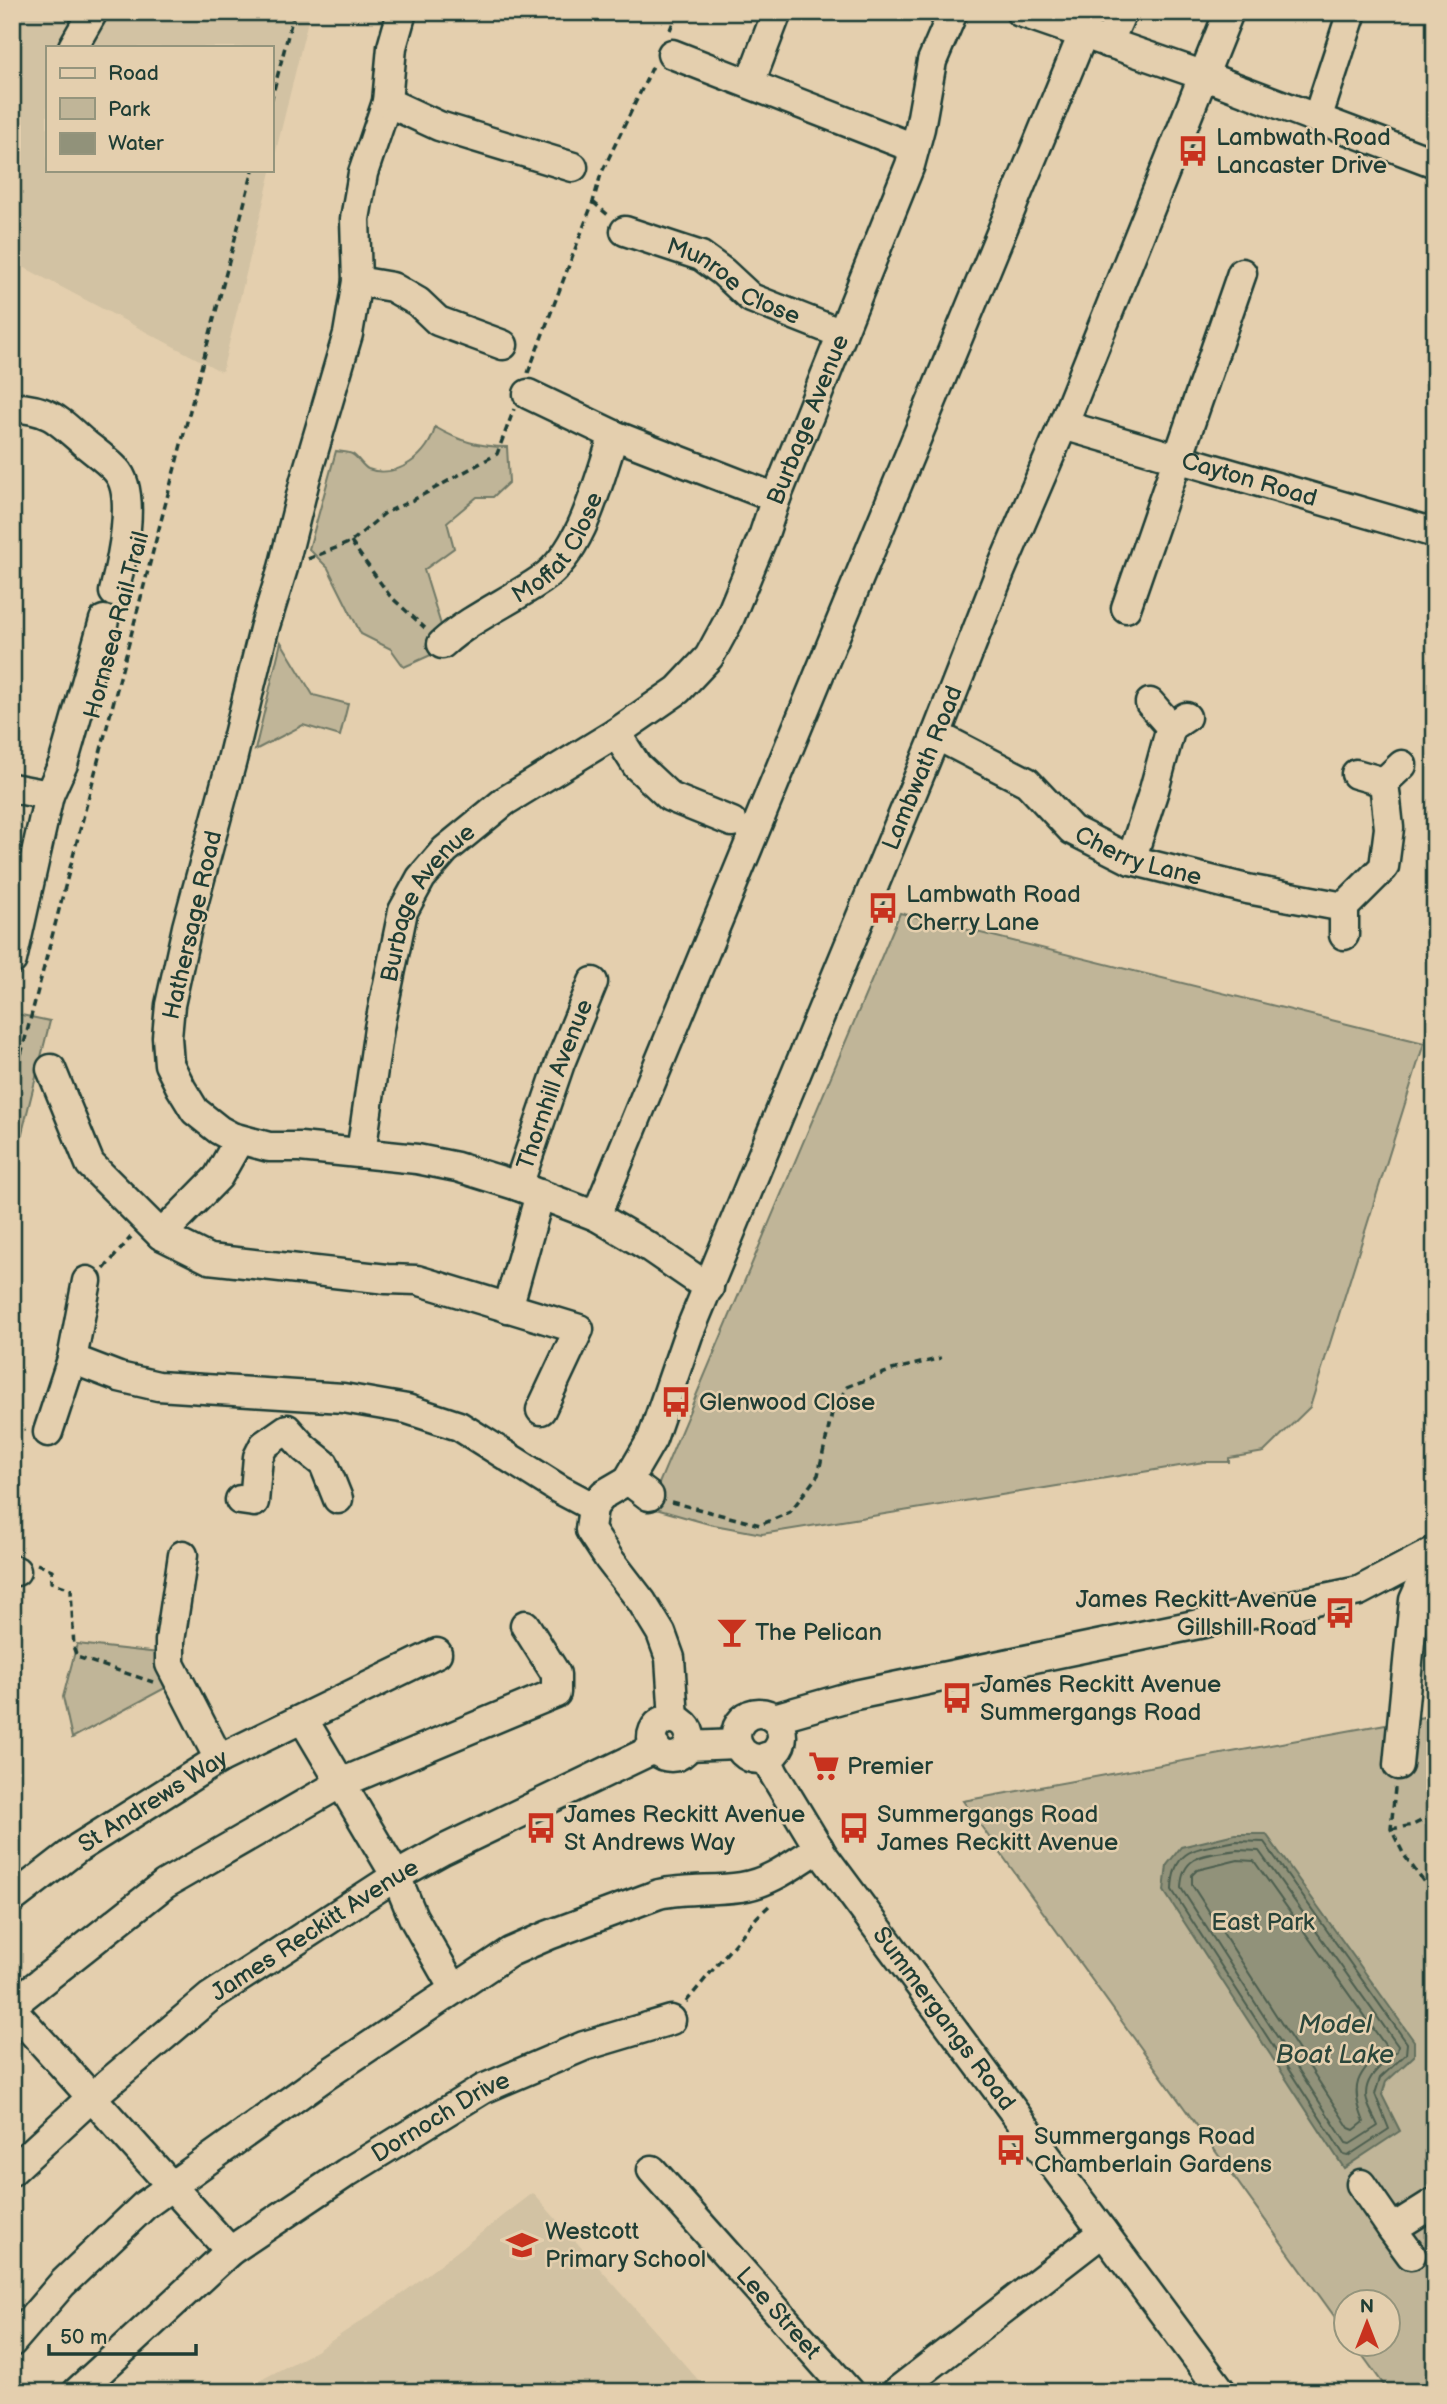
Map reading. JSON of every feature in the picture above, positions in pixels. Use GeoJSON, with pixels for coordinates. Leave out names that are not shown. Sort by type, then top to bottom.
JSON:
{"type":"FeatureCollection","features":[{"type":"Feature","properties":{"kind":"street","name":"Hathersage Road"},"geometry":{"type":"LineString","coordinates":[[402,12],[392,47],[387,102],[363,173],[355,219],[357,281],[345,345],[264,629],[187,927],[170,1005],[167,1037],[169,1064],[195,1111],[219,1130],[239,1140],[269,1147],[361,1153],[417,1159],[457,1167],[529,1190],[596,1216],[649,1247],[709,1288]]}},
{"type":"Feature","properties":{"kind":"street","name":"Burbage Avenue"},"geometry":{"type":"LineString","coordinates":[[361,1153],[379,1028],[403,911],[421,878],[445,849],[505,801],[616,733],[678,690],[709,657],[728,622],[910,165],[932,61],[953,12]]}},
{"type":"Feature","properties":{"kind":"street"},"geometry":{"type":"LineString","coordinates":[[1020,12],[1202,75],[1435,163]]}},
{"type":"Feature","properties":{"kind":"street"},"geometry":{"type":"LineString","coordinates":[[596,1216],[1096,38],[1122,12]]}},
{"type":"Feature","properties":{"kind":"street","name":"Lambwath Road"},"geometry":{"type":"LineString","coordinates":[[593,1507],[604,1494],[638,1488],[688,1335],[936,735],[1000,572],[1063,425],[1229,12]]}},
{"type":"Feature","properties":{"kind":"street"},"geometry":{"type":"LineString","coordinates":[[1317,119],[1352,12]]}},
{"type":"Feature","properties":{"kind":"street"},"geometry":{"type":"LineString","coordinates":[[73,46],[87,14]]}},
{"type":"Feature","properties":{"kind":"street"},"geometry":{"type":"LineString","coordinates":[[750,83],[781,23]]}},
{"type":"Feature","properties":{"kind":"street"},"geometry":{"type":"LineString","coordinates":[[673,54],[914,148]]}},
{"type":"Feature","properties":{"kind":"street"},"geometry":{"type":"LineString","coordinates":[[387,102],[439,126],[572,167]]}},
{"type":"Feature","properties":{"kind":"street","name":"Munroe Close"},"geometry":{"type":"LineString","coordinates":[[625,231],[701,256],[751,298],[842,334]]}},
{"type":"Feature","properties":{"kind":"street"},"geometry":{"type":"LineString","coordinates":[[1126,608],[1242,273]]}},
{"type":"Feature","properties":{"kind":"street"},"geometry":{"type":"LineString","coordinates":[[357,281],[392,287],[418,302],[438,321],[503,345]]}},
{"type":"Feature","properties":{"kind":"street"},"geometry":{"type":"LineString","coordinates":[[528,394],[614,435],[776,498]]}},
{"type":"Feature","properties":{"kind":"street"},"geometry":{"type":"LineString","coordinates":[[12,407],[34,409],[55,417],[127,468],[125,492],[128,521],[114,592]]}},
{"type":"Feature","properties":{"kind":"street","name":"Cayton Road"},"geometry":{"type":"LineString","coordinates":[[1063,425],[1435,533]]}},
{"type":"Feature","properties":{"kind":"street","name":"Moffat Close"},"geometry":{"type":"LineString","coordinates":[[450,627],[543,578],[564,559],[579,531],[614,435]]}},
{"type":"Feature","properties":{"kind":"street"},"geometry":{"type":"LineString","coordinates":[[12,960],[49,795],[63,764],[104,620]]}},
{"type":"Feature","properties":{"kind":"street"},"geometry":{"type":"LineString","coordinates":[[1131,860],[1179,722],[1150,703]]}},
{"type":"Feature","properties":{"kind":"street"},"geometry":{"type":"LineString","coordinates":[[616,733],[637,766],[670,797],[732,822]]}},
{"type":"Feature","properties":{"kind":"street","name":"Cherry Lane"},"geometry":{"type":"LineString","coordinates":[[936,735],[1027,782],[1072,830],[1131,860],[1247,889],[1344,921],[1384,867],[1389,828],[1393,773],[1356,774]]}},
{"type":"Feature","properties":{"kind":"street"},"geometry":{"type":"LineString","coordinates":[[12,788],[49,795]]}},
{"type":"Feature","properties":{"kind":"street","name":"Thornhill Avenue"},"geometry":{"type":"LineString","coordinates":[[508,1308],[529,1190],[560,1063],[593,982]]}},
{"type":"Feature","properties":{"kind":"street"},"geometry":{"type":"LineString","coordinates":[[51,1069],[90,1164],[153,1227],[209,1259],[417,1280],[579,1329],[541,1410]]}},
{"type":"Feature","properties":{"kind":"street"},"geometry":{"type":"LineString","coordinates":[[153,1227],[218,1177],[239,1140]]}},
{"type":"Feature","properties":{"kind":"street"},"geometry":{"type":"LineString","coordinates":[[48,1432],[72,1359],[87,1282]]}},
{"type":"Feature","properties":{"kind":"street"},"geometry":{"type":"LineString","coordinates":[[72,1359],[119,1377],[158,1386],[343,1398],[407,1409],[459,1426],[559,1489],[593,1507],[590,1530],[661,1633],[670,1658],[684,1734]]}},
{"type":"Feature","properties":{"kind":"street"},"geometry":{"type":"LineString","coordinates":[[291,1394],[296,1439],[324,1464],[338,1499]]}},
{"type":"Feature","properties":{"kind":"street"},"geometry":{"type":"LineString","coordinates":[[240,1500],[254,1502],[258,1457],[264,1445],[296,1439]]}},
{"type":"Feature","properties":{"kind":"street"},"geometry":{"type":"LineString","coordinates":[[1398,1765],[1414,1600],[1435,1552]]}},
{"type":"Feature","properties":{"kind":"street","name":"James Reckitt Avenue"},"geometry":{"type":"LineString","coordinates":[[770,1766],[747,1755],[737,1736],[740,1722],[752,1714],[787,1714],[855,1695],[1359,1591],[1435,1552]]}},
{"type":"Feature","properties":{"kind":"street"},"geometry":{"type":"LineString","coordinates":[[189,1566],[170,1642],[170,1664],[219,1759]]}},
{"type":"Feature","properties":{"kind":"street"},"geometry":{"type":"LineString","coordinates":[[230,2251],[12,2007],[165,1884],[341,1783],[556,1693],[556,1674],[525,1625]]}},
{"type":"Feature","properties":{"kind":"street","name":"St Andrews Way"},"geometry":{"type":"LineString","coordinates":[[12,1899],[78,1848],[219,1759],[437,1654]]}},
{"type":"Feature","properties":{"kind":"street"},"geometry":{"type":"LineString","coordinates":[[770,1766],[782,1738],[781,1731],[787,1714]]}},
{"type":"Feature","properties":{"kind":"street"},"geometry":{"type":"LineString","coordinates":[[303,1719],[396,1876],[413,1917],[454,1989]]}},
{"type":"Feature","properties":{"kind":"street","name":"James Reckitt Avenue"},"geometry":{"type":"LineString","coordinates":[[12,2171],[93,2096],[211,1997],[396,1876],[443,1850],[656,1748],[660,1753],[672,1756],[683,1752],[684,1734],[737,1736]]}},
{"type":"Feature","properties":{"kind":"street","name":"Summergangs Road"},"geometry":{"type":"LineString","coordinates":[[770,1766],[819,1848],[1103,2232],[1212,2388]]}},
{"type":"Feature","properties":{"kind":"street"},"geometry":{"type":"LineString","coordinates":[[12,2342],[62,2284],[145,2205],[325,2076],[510,1952],[659,1894],[757,1884],[819,1848]]}},
{"type":"Feature","properties":{"kind":"street","name":"Dornoch Drive"},"geometry":{"type":"LineString","coordinates":[[76,2392],[230,2251],[346,2173],[483,2089],[584,2046],[671,2020]]}},
{"type":"Feature","properties":{"kind":"street","name":"Lee Street"},"geometry":{"type":"LineString","coordinates":[[652,2170],[849,2392]]}},
{"type":"Feature","properties":{"kind":"street"},"geometry":{"type":"LineString","coordinates":[[1360,2183],[1411,2255]]}},
{"type":"Feature","properties":{"kind":"street"},"geometry":{"type":"LineString","coordinates":[[1392,2230],[1435,2202]]}},
{"type":"Feature","properties":{"kind":"street"},"geometry":{"type":"LineString","coordinates":[[896,2392],[1103,2232]]}},
{"type":"Feature","properties":{"kind":"path"},"geometry":{"type":"LineString","coordinates":[[273,93],[294,12]]}},
{"type":"Feature","properties":{"kind":"path","name":"Hornsea Rail Trail"},"geometry":{"type":"LineString","coordinates":[[12,1089],[252,172]]}},
{"type":"Feature","properties":{"kind":"path"},"geometry":{"type":"LineString","coordinates":[[351,542],[390,596],[450,627]]}},
{"type":"Feature","properties":{"kind":"path"},"geometry":{"type":"LineString","coordinates":[[87,1282],[96,1278],[153,1227]]}},
{"type":"Feature","properties":{"kind":"path"},"geometry":{"type":"LineString","coordinates":[[638,1488],[761,1525],[790,1512],[818,1475],[832,1413],[847,1387],[892,1370],[941,1358]]}},
{"type":"Feature","properties":{"kind":"path"},"geometry":{"type":"LineString","coordinates":[[14,1571],[20,1561],[47,1567],[52,1570],[51,1583],[71,1589],[74,1649],[77,1657],[150,1682],[179,1686]]}},
{"type":"Feature","properties":{"kind":"path"},"geometry":{"type":"LineString","coordinates":[[1398,1765],[1391,1829],[1404,1855],[1435,1897]]}},
{"type":"Feature","properties":{"kind":"path"},"geometry":{"type":"LineString","coordinates":[[1391,1829],[1413,1825],[1435,1814]]}},
{"type":"Feature","properties":{"kind":"path"},"geometry":{"type":"LineString","coordinates":[[671,2020],[757,1917],[776,1899]]}},
{"type":"Feature","properties":{"kind":"shaded area"},"geometry":{"type":"Polygon","coordinates":[[[12,12],[310,12],[273,163],[273,46],[46,46],[46,172],[271,172],[222,372],[12,261],[12,12]]]}},
{"type":"Feature","properties":{"kind":"shaded area","name":"Westcott Primary School"},"geometry":{"type":"Polygon","coordinates":[[[533,2193],[709,2392],[238,2392],[316,2351],[399,2296],[533,2193]]]}},
{"type":"Feature","properties":{"kind":"green space"},"geometry":{"type":"Polygon","coordinates":[[[435,427],[470,442],[507,447],[509,482],[493,497],[477,497],[447,522],[454,548],[424,570],[441,625],[442,650],[404,667],[391,649],[361,634],[328,568],[309,549],[336,451],[352,454],[368,469],[390,471],[401,468],[419,455],[432,437],[435,427]]]}},
{"type":"Feature","properties":{"kind":"green space"},"geometry":{"type":"Polygon","coordinates":[[[281,642],[313,695],[348,704],[340,736],[303,725],[255,750],[281,642]]]}},
{"type":"Feature","properties":{"kind":"green space"},"geometry":{"type":"Polygon","coordinates":[[[900,913],[1424,1043],[1310,1407],[1264,1452],[1229,1458],[1229,1462],[1204,1462],[762,1534],[709,1524],[649,1507],[900,913]]]}},
{"type":"Feature","properties":{"kind":"green space"},"geometry":{"type":"Polygon","coordinates":[[[12,1013],[50,1021],[12,1173],[12,1013]]]}},
{"type":"Feature","properties":{"kind":"green space"},"geometry":{"type":"Polygon","coordinates":[[[77,1644],[159,1653],[167,1687],[72,1738],[63,1697],[77,1644]]]}},
{"type":"Feature","properties":{"kind":"green space","name":"East Park"},"geometry":{"type":"Polygon","coordinates":[[[1435,1715],[1435,2392],[1389,2392],[1364,2358],[1402,2358],[1402,2288],[1332,2288],[1332,2313],[963,1801],[1435,1715]]]}},
{"type":"Feature","properties":{"kind":"water","name":"Model Boat Lake"},"geometry":{"type":"Polygon","coordinates":[[[1235,1834],[1266,1834],[1414,2041],[1414,2056],[1386,2082],[1382,2095],[1400,2131],[1344,2168],[1164,1891],[1167,1865],[1181,1847],[1235,1834]]]}},
{"type":"Feature","properties":{"kind":"place","name":"Lambwath Road Lancaster Drive"},"geometry":{"type":"Point","coordinates":[1193,151]}},
{"type":"Feature","properties":{"kind":"place","name":"Lambwath Road Cherry Lane"},"geometry":{"type":"Point","coordinates":[883,908]}},
{"type":"Feature","properties":{"kind":"place","name":"Glenwood Close"},"geometry":{"type":"Point","coordinates":[676,1402]}},
{"type":"Feature","properties":{"kind":"place","name":"James Reckitt Avenue Gillshill Road"},"geometry":{"type":"Point","coordinates":[1340,1613]}},
{"type":"Feature","properties":{"kind":"place","name":"The Pelican"},"geometry":{"type":"Point","coordinates":[732,1632]}},
{"type":"Feature","properties":{"kind":"place","name":"James Reckitt Avenue Summergangs Road"},"geometry":{"type":"Point","coordinates":[957,1698]}},
{"type":"Feature","properties":{"kind":"place","name":"Premier"},"geometry":{"type":"Point","coordinates":[824,1766]}},
{"type":"Feature","properties":{"kind":"place","name":"James Reckitt Avenue St Andrews Way"},"geometry":{"type":"Point","coordinates":[541,1828]}},
{"type":"Feature","properties":{"kind":"place","name":"Summergangs Road James Reckitt Avenue"},"geometry":{"type":"Point","coordinates":[854,1828]}},
{"type":"Feature","properties":{"kind":"place","name":"Summergangs Road Chamberlain Gardens"},"geometry":{"type":"Point","coordinates":[1011,2150]}},
{"type":"Feature","properties":{"kind":"place","name":"Westcott Primary School"},"geometry":{"type":"Point","coordinates":[522,2245]}}]}
